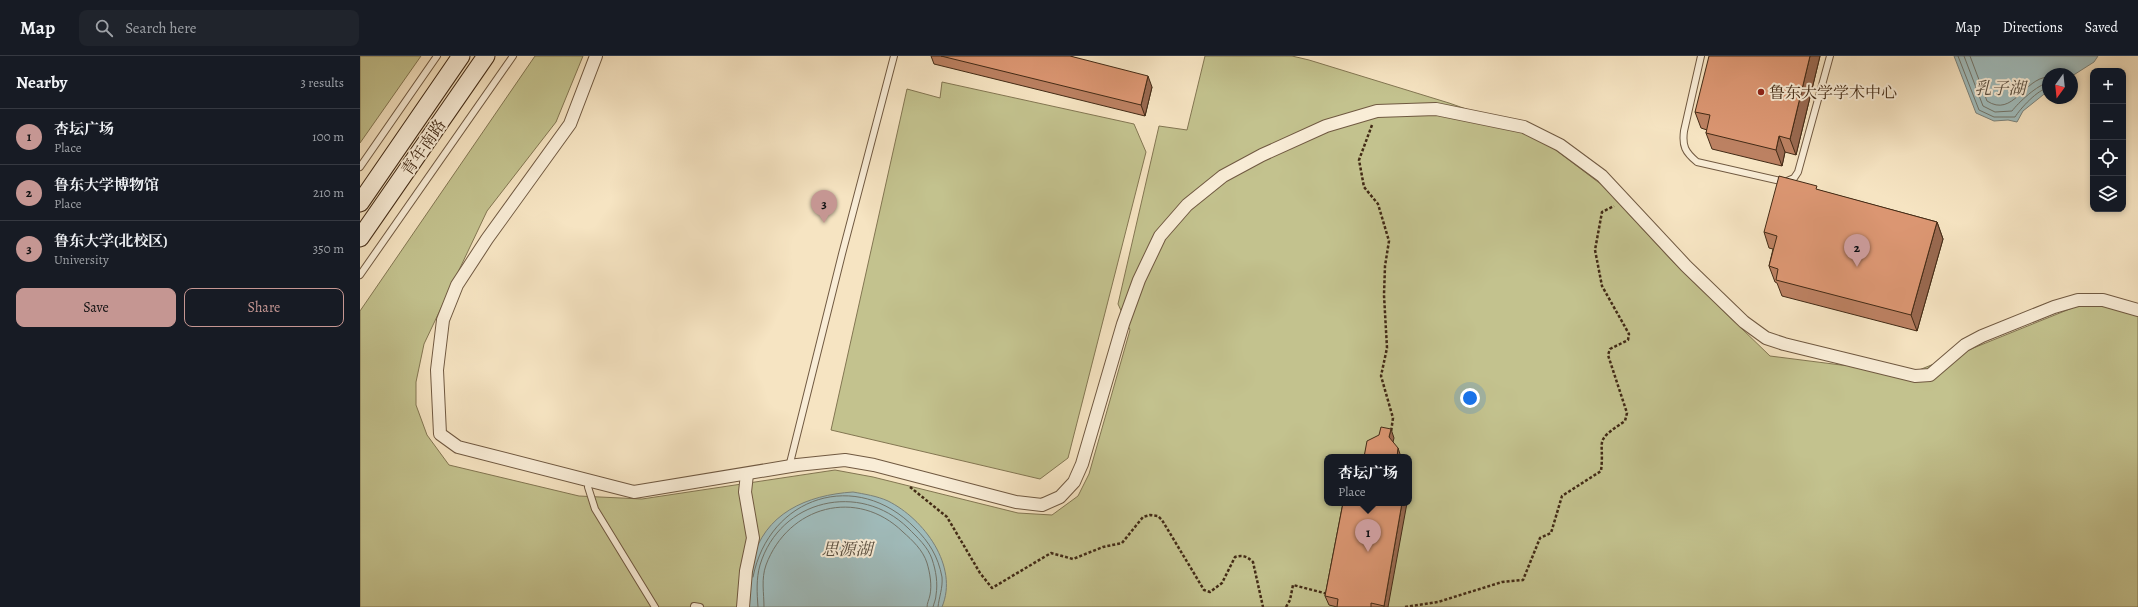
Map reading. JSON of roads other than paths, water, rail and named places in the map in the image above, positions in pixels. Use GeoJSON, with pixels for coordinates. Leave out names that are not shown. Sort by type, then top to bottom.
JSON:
{"type":"FeatureCollection","features":[{"type":"Feature","properties":{"kind":"main road","name":"青年南路"},"geometry":{"type":"LineString","coordinates":[[360,203],[461,56]]}},
{"type":"Feature","properties":{"kind":"main road","name":"青年南路"},"geometry":{"type":"LineString","coordinates":[[360,238],[486,56]]}},
{"type":"Feature","properties":{"kind":"street"},"geometry":{"type":"LineString","coordinates":[[596,56],[570,124],[457,285],[443,320],[437,370],[440,434],[458,447],[634,492],[789,467],[845,460],[874,465],[1016,502],[1042,505],[1060,498],[1074,482],[1082,464],[1123,324],[1139,280],[1160,236],[1187,205],[1223,176],[1262,155],[1326,126],[1377,111],[1436,109],[1524,127],[1560,145],[1602,176],[1686,266],[1739,317],[1766,338],[1784,344],[1915,376],[1930,375],[1965,345],[1982,336],[2060,305],[2078,300],[2103,300],[2138,310]]}},
{"type":"Feature","properties":{"kind":"street"},"geometry":{"type":"LineString","coordinates":[[743,607],[746,571],[753,538],[745,492],[747,474]]}},
{"type":"Feature","properties":{"kind":"lane"},"geometry":{"type":"LineString","coordinates":[[360,167],[437,56]]}},
{"type":"Feature","properties":{"kind":"lane"},"geometry":{"type":"LineString","coordinates":[[360,275],[513,56]]}},
{"type":"Feature","properties":{"kind":"lane"},"geometry":{"type":"LineString","coordinates":[[789,467],[842,254],[894,56]]}},
{"type":"Feature","properties":{"kind":"lane"},"geometry":{"type":"LineString","coordinates":[[1702,56],[1682,143],[1687,154],[1696,162],[1785,182],[1794,178],[1798,172],[1830,56]]}},
{"type":"Feature","properties":{"kind":"lane"},"geometry":{"type":"LineString","coordinates":[[589,480],[588,487],[595,509],[655,607]]}},
{"type":"Feature","properties":{"kind":"water","name":"乳子湖"},"geometry":{"type":"Polygon","coordinates":[[[1954,56],[2098,56],[2094,62],[2078,72],[2078,68],[2042,68],[2042,96],[2023,111],[2017,122],[2008,120],[1994,121],[1976,113],[1954,56]]]}},
{"type":"Feature","properties":{"kind":"water","name":"思源湖"},"geometry":{"type":"Polygon","coordinates":[[[853,492],[875,496],[888,501],[914,519],[925,532],[935,545],[942,560],[946,576],[946,591],[942,607],[749,607],[749,577],[751,567],[758,545],[766,531],[777,519],[804,503],[820,497],[853,492]]]}},
{"type":"Feature","properties":{"kind":"place","name":"鲁东大学学术中心"},"geometry":{"type":"Point","coordinates":[1761,92]}},
{"type":"Feature","properties":{"kind":"place","name":"鲁东大学(北校区)"},"geometry":{"type":"Point","coordinates":[824,223]}},
{"type":"Feature","properties":{"kind":"place","name":"鲁东大学博物馆"},"geometry":{"type":"Point","coordinates":[1857,267]}},
{"type":"Feature","properties":{"kind":"place","name":"杏坛广场"},"geometry":{"type":"Point","coordinates":[1368,552]}}]}
